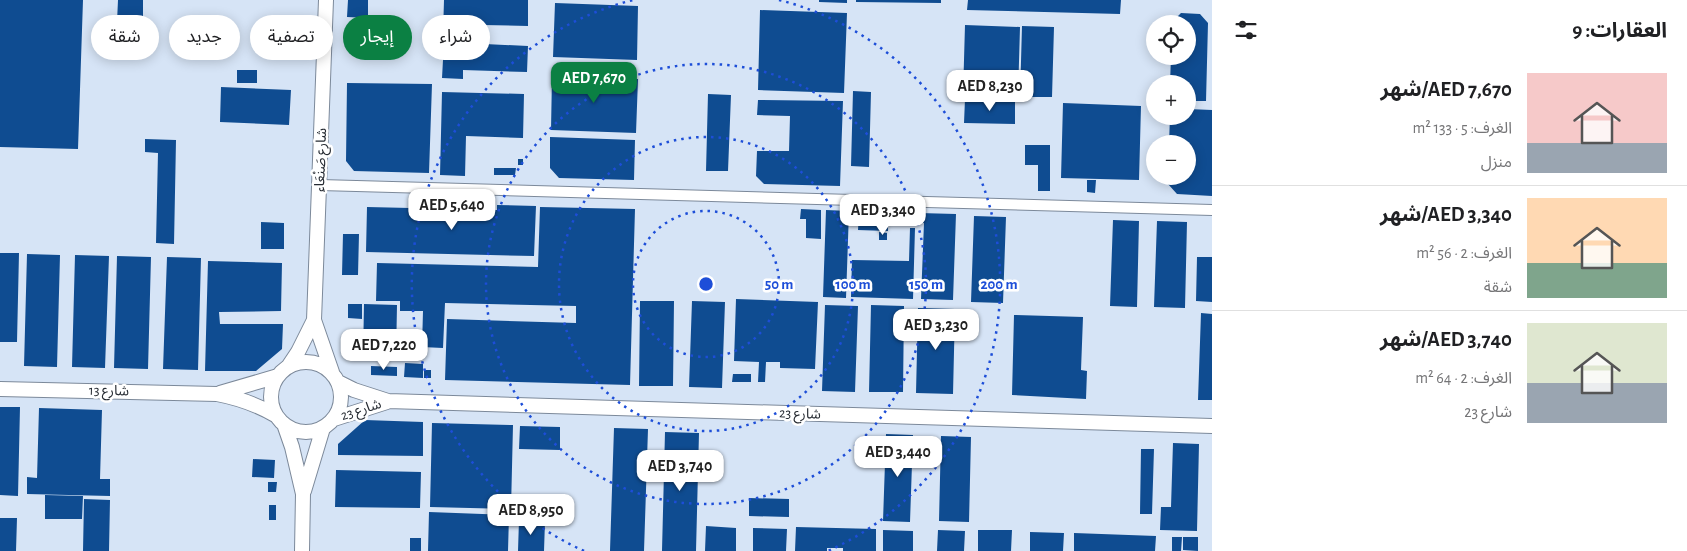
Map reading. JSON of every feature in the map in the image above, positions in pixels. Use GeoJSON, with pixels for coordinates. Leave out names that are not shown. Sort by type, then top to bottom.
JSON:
{"type":"FeatureCollection","features":[{"type":"Feature","properties":{"kind":"street","name":"شارع صَنْعَاء"},"geometry":{"type":"LineString","coordinates":[[326,0],[314,320],[335,377]]}},
{"type":"Feature","properties":{"kind":"street"},"geometry":{"type":"LineString","coordinates":[[320,185],[1212,210]]}},
{"type":"Feature","properties":{"kind":"street","name":"شارع صَنْعَاء"},"geometry":{"type":"LineString","coordinates":[[283,371],[302,344],[314,320]]}},
{"type":"Feature","properties":{"kind":"street"},"geometry":{"type":"LineString","coordinates":[[302,551],[303,494],[292,447],[279,419],[271,395],[273,385],[283,371],[299,362],[311,362],[322,365],[335,377],[341,391],[342,401],[339,411],[328,424],[303,494]]}},
{"type":"Feature","properties":{"kind":"street","name":"شارع 13"},"geometry":{"type":"LineString","coordinates":[[217,394],[283,371]]}},
{"type":"Feature","properties":{"kind":"street","name":"شارع 23"},"geometry":{"type":"LineString","coordinates":[[335,377],[354,390],[388,401],[1212,426]]}},
{"type":"Feature","properties":{"kind":"street","name":"شارع 13"},"geometry":{"type":"LineString","coordinates":[[0,388],[217,394],[242,399],[259,406],[279,419]]}},
{"type":"Feature","properties":{"kind":"street","name":"شارع 23"},"geometry":{"type":"LineString","coordinates":[[328,424],[388,401]]}},
{"type":"Feature","properties":{"kind":"street"},"geometry":{"type":"LineString","coordinates":[[279,419],[296,431],[310,432],[328,424]]}},
{"type":"Feature","properties":{"kind":"building"},"geometry":{"type":"Polygon","coordinates":[[[0,0],[83,0],[78,149],[0,147],[0,0]]]}},
{"type":"Feature","properties":{"kind":"building"},"geometry":{"type":"Polygon","coordinates":[[[118,0],[143,0],[143,15],[117,15],[118,0]]]}},
{"type":"Feature","properties":{"kind":"building"},"geometry":{"type":"Polygon","coordinates":[[[348,0],[368,0],[368,15],[347,15],[348,0]]]}},
{"type":"Feature","properties":{"kind":"building"},"geometry":{"type":"Polygon","coordinates":[[[444,0],[528,0],[528,26],[490,25],[490,15],[444,15],[444,0]]]}},
{"type":"Feature","properties":{"kind":"building"},"geometry":{"type":"Polygon","coordinates":[[[819,0],[847,0],[847,3],[819,2],[819,0]]]}},
{"type":"Feature","properties":{"kind":"building"},"geometry":{"type":"Polygon","coordinates":[[[856,0],[941,0],[941,3],[856,2],[856,0]]]}},
{"type":"Feature","properties":{"kind":"building"},"geometry":{"type":"Polygon","coordinates":[[[968,0],[1121,0],[1120,14],[967,10],[968,0]]]}},
{"type":"Feature","properties":{"kind":"building"},"geometry":{"type":"Polygon","coordinates":[[[555,3],[638,6],[637,60],[553,57],[555,3]]]}},
{"type":"Feature","properties":{"kind":"building"},"geometry":{"type":"Polygon","coordinates":[[[760,10],[847,13],[844,93],[758,90],[760,10]]]}},
{"type":"Feature","properties":{"kind":"building"},"geometry":{"type":"Polygon","coordinates":[[[1181,13],[1200,14],[1208,23],[1206,101],[1196,101],[1196,75],[1170,75],[1171,65],[1196,65],[1196,15],[1179,15],[1181,13]]]}},
{"type":"Feature","properties":{"kind":"building"},"geometry":{"type":"Polygon","coordinates":[[[965,25],[1020,27],[1018,96],[963,95],[965,25]]]}},
{"type":"Feature","properties":{"kind":"building"},"geometry":{"type":"Polygon","coordinates":[[[1022,26],[1054,27],[1052,97],[1020,97],[1022,26]]]}},
{"type":"Feature","properties":{"kind":"building"},"geometry":{"type":"Polygon","coordinates":[[[490,44],[528,46],[527,72],[463,70],[463,79],[442,78],[443,60],[490,60],[490,44]]]}},
{"type":"Feature","properties":{"kind":"building"},"geometry":{"type":"Polygon","coordinates":[[[237,70],[257,70],[257,83],[237,83],[237,70]]]}},
{"type":"Feature","properties":{"kind":"building"},"geometry":{"type":"Polygon","coordinates":[[[552,76],[638,79],[636,133],[551,130],[552,76]]]}},
{"type":"Feature","properties":{"kind":"building"},"geometry":{"type":"Polygon","coordinates":[[[347,83],[432,84],[429,173],[354,171],[346,161],[347,83]]]}},
{"type":"Feature","properties":{"kind":"building"},"geometry":{"type":"Polygon","coordinates":[[[221,87],[291,90],[289,125],[220,122],[221,87]]]}},
{"type":"Feature","properties":{"kind":"building"},"geometry":{"type":"Polygon","coordinates":[[[853,91],[871,92],[869,167],[851,166],[853,91]]]}},
{"type":"Feature","properties":{"kind":"building"},"geometry":{"type":"Polygon","coordinates":[[[442,92],[524,94],[523,138],[466,136],[465,176],[440,175],[442,92]]]}},
{"type":"Feature","properties":{"kind":"building"},"geometry":{"type":"Polygon","coordinates":[[[708,94],[731,95],[728,171],[706,171],[708,94]]]}},
{"type":"Feature","properties":{"kind":"building"},"geometry":{"type":"Polygon","coordinates":[[[965,99],[1015,100],[1015,124],[964,123],[965,99]]]}},
{"type":"Feature","properties":{"kind":"building"},"geometry":{"type":"Polygon","coordinates":[[[758,100],[843,101],[840,186],[764,184],[756,176],[757,151],[789,151],[790,116],[757,115],[758,100]]]}},
{"type":"Feature","properties":{"kind":"building"},"geometry":{"type":"Polygon","coordinates":[[[1063,103],[1141,106],[1139,180],[1061,178],[1063,103]]]}},
{"type":"Feature","properties":{"kind":"building"},"geometry":{"type":"Polygon","coordinates":[[[1196,109],[1212,110],[1212,196],[1177,194],[1169,185],[1196,185],[1196,135],[1169,135],[1170,125],[1196,125],[1196,109]]]}},
{"type":"Feature","properties":{"kind":"building"},"geometry":{"type":"Polygon","coordinates":[[[550,137],[635,140],[634,180],[559,178],[550,168],[550,137]]]}},
{"type":"Feature","properties":{"kind":"building"},"geometry":{"type":"Polygon","coordinates":[[[145,139],[176,140],[174,244],[156,243],[158,153],[145,152],[145,139]]]}},
{"type":"Feature","properties":{"kind":"building"},"geometry":{"type":"Polygon","coordinates":[[[1025,145],[1050,145],[1050,191],[1038,191],[1038,165],[1025,165],[1025,145]]]}},
{"type":"Feature","properties":{"kind":"building"},"geometry":{"type":"Polygon","coordinates":[[[518,159],[523,159],[523,165],[518,165],[518,159]]]}},
{"type":"Feature","properties":{"kind":"building"},"geometry":{"type":"Polygon","coordinates":[[[494,168],[516,168],[515,175],[494,175],[494,168]]]}},
{"type":"Feature","properties":{"kind":"building"},"geometry":{"type":"Polygon","coordinates":[[[1087,180],[1096,180],[1095,193],[1087,192],[1087,180]]]}},
{"type":"Feature","properties":{"kind":"building"},"geometry":{"type":"Polygon","coordinates":[[[497,205],[536,206],[534,256],[366,252],[367,207],[497,210],[497,205]]]}},
{"type":"Feature","properties":{"kind":"building"},"geometry":{"type":"Polygon","coordinates":[[[540,207],[635,209],[630,385],[445,380],[447,319],[576,323],[576,306],[445,303],[443,348],[422,347],[423,311],[400,311],[400,301],[376,301],[377,263],[538,267],[540,207]]]}},
{"type":"Feature","properties":{"kind":"building"},"geometry":{"type":"Polygon","coordinates":[[[801,209],[821,210],[821,239],[806,238],[806,219],[800,219],[801,209]]]}},
{"type":"Feature","properties":{"kind":"building"},"geometry":{"type":"Polygon","coordinates":[[[826,210],[849,211],[846,298],[823,297],[826,210]]]}},
{"type":"Feature","properties":{"kind":"building"},"geometry":{"type":"Polygon","coordinates":[[[919,213],[956,214],[953,300],[921,299],[924,223],[919,223],[919,213]]]}},
{"type":"Feature","properties":{"kind":"building"},"geometry":{"type":"Polygon","coordinates":[[[859,214],[888,214],[888,231],[858,230],[859,214]]]}},
{"type":"Feature","properties":{"kind":"building"},"geometry":{"type":"Polygon","coordinates":[[[974,216],[1006,217],[1003,303],[971,302],[974,216]]]}},
{"type":"Feature","properties":{"kind":"building"},"geometry":{"type":"Polygon","coordinates":[[[1113,220],[1139,221],[1137,307],[1110,306],[1113,220]]]}},
{"type":"Feature","properties":{"kind":"building"},"geometry":{"type":"Polygon","coordinates":[[[1157,221],[1187,222],[1185,308],[1154,307],[1157,221]]]}},
{"type":"Feature","properties":{"kind":"building"},"geometry":{"type":"Polygon","coordinates":[[[261,222],[284,223],[284,249],[261,249],[261,222]]]}},
{"type":"Feature","properties":{"kind":"building"},"geometry":{"type":"Polygon","coordinates":[[[910,228],[915,228],[913,299],[851,297],[852,260],[909,261],[910,228]]]}},
{"type":"Feature","properties":{"kind":"building"},"geometry":{"type":"Polygon","coordinates":[[[879,232],[887,233],[887,240],[879,240],[879,232]]]}},
{"type":"Feature","properties":{"kind":"building"},"geometry":{"type":"Polygon","coordinates":[[[343,234],[359,234],[358,275],[342,275],[343,234]]]}},
{"type":"Feature","properties":{"kind":"building"},"geometry":{"type":"Polygon","coordinates":[[[0,253],[19,253],[17,342],[0,342],[0,253]]]}},
{"type":"Feature","properties":{"kind":"building"},"geometry":{"type":"Polygon","coordinates":[[[27,254],[60,255],[57,367],[24,366],[27,254]]]}},
{"type":"Feature","properties":{"kind":"building"},"geometry":{"type":"Polygon","coordinates":[[[75,255],[109,256],[105,368],[72,367],[75,255]]]}},
{"type":"Feature","properties":{"kind":"building"},"geometry":{"type":"Polygon","coordinates":[[[117,256],[151,257],[148,369],[114,368],[117,256]]]}},
{"type":"Feature","properties":{"kind":"building"},"geometry":{"type":"Polygon","coordinates":[[[167,257],[201,258],[198,370],[163,369],[167,257]]]}},
{"type":"Feature","properties":{"kind":"building"},"geometry":{"type":"Polygon","coordinates":[[[1197,257],[1212,257],[1212,302],[1196,301],[1197,257]]]}},
{"type":"Feature","properties":{"kind":"building"},"geometry":{"type":"Polygon","coordinates":[[[208,261],[282,263],[281,311],[219,312],[220,324],[283,324],[282,349],[256,371],[205,371],[208,261]]]}},
{"type":"Feature","properties":{"kind":"building"},"geometry":{"type":"Polygon","coordinates":[[[736,299],[818,302],[815,369],[780,368],[780,362],[766,362],[765,382],[758,382],[759,362],[734,361],[736,299]]]}},
{"type":"Feature","properties":{"kind":"building"},"geometry":{"type":"Polygon","coordinates":[[[640,301],[674,301],[673,386],[639,386],[640,301]]]}},
{"type":"Feature","properties":{"kind":"building"},"geometry":{"type":"Polygon","coordinates":[[[692,301],[725,302],[722,388],[689,387],[692,301]]]}},
{"type":"Feature","properties":{"kind":"building"},"geometry":{"type":"Polygon","coordinates":[[[348,304],[362,304],[362,319],[348,318],[348,304]]]}},
{"type":"Feature","properties":{"kind":"building"},"geometry":{"type":"Polygon","coordinates":[[[364,304],[397,305],[396,358],[363,358],[364,304]]]}},
{"type":"Feature","properties":{"kind":"building"},"geometry":{"type":"Polygon","coordinates":[[[825,305],[858,306],[855,392],[822,391],[825,305]]]}},
{"type":"Feature","properties":{"kind":"building"},"geometry":{"type":"Polygon","coordinates":[[[871,305],[904,306],[903,392],[869,392],[871,305]]]}},
{"type":"Feature","properties":{"kind":"building"},"geometry":{"type":"Polygon","coordinates":[[[918,308],[955,309],[953,394],[916,393],[918,308]]]}},
{"type":"Feature","properties":{"kind":"building"},"geometry":{"type":"Polygon","coordinates":[[[1201,313],[1212,314],[1212,400],[1198,400],[1201,313]]]}},
{"type":"Feature","properties":{"kind":"building"},"geometry":{"type":"Polygon","coordinates":[[[1014,315],[1083,317],[1081,370],[1087,371],[1086,399],[1012,395],[1014,315]]]}},
{"type":"Feature","properties":{"kind":"building"},"geometry":{"type":"Polygon","coordinates":[[[398,349],[406,349],[406,359],[398,359],[398,349]]]}},
{"type":"Feature","properties":{"kind":"building"},"geometry":{"type":"Polygon","coordinates":[[[405,363],[423,364],[423,378],[404,377],[405,363]]]}},
{"type":"Feature","properties":{"kind":"building"},"geometry":{"type":"Polygon","coordinates":[[[371,366],[397,367],[397,376],[371,375],[371,366]]]}},
{"type":"Feature","properties":{"kind":"building"},"geometry":{"type":"Polygon","coordinates":[[[424,370],[431,370],[431,378],[424,378],[424,370]]]}},
{"type":"Feature","properties":{"kind":"building"},"geometry":{"type":"Polygon","coordinates":[[[733,374],[751,374],[751,382],[732,382],[733,374]]]}},
{"type":"Feature","properties":{"kind":"building"},"geometry":{"type":"Polygon","coordinates":[[[0,407],[20,407],[18,496],[0,495],[0,407]]]}},
{"type":"Feature","properties":{"kind":"building"},"geometry":{"type":"Polygon","coordinates":[[[39,408],[102,410],[100,479],[110,479],[110,496],[27,494],[27,477],[37,478],[39,408]]]}},
{"type":"Feature","properties":{"kind":"building"},"geometry":{"type":"Polygon","coordinates":[[[365,420],[423,422],[423,456],[338,455],[338,444],[365,420]]]}},
{"type":"Feature","properties":{"kind":"building"},"geometry":{"type":"Polygon","coordinates":[[[432,423],[513,425],[511,509],[430,507],[432,423]]]}},
{"type":"Feature","properties":{"kind":"building"},"geometry":{"type":"Polygon","coordinates":[[[520,426],[560,427],[560,450],[519,449],[520,426]]]}},
{"type":"Feature","properties":{"kind":"building"},"geometry":{"type":"Polygon","coordinates":[[[614,428],[648,429],[644,551],[610,551],[614,428]]]}},
{"type":"Feature","properties":{"kind":"building"},"geometry":{"type":"Polygon","coordinates":[[[665,432],[699,433],[696,551],[662,551],[665,432]]]}},
{"type":"Feature","properties":{"kind":"building"},"geometry":{"type":"Polygon","coordinates":[[[886,434],[913,435],[910,522],[883,521],[886,434]]]}},
{"type":"Feature","properties":{"kind":"building"},"geometry":{"type":"Polygon","coordinates":[[[941,436],[971,437],[969,522],[939,521],[941,436]]]}},
{"type":"Feature","properties":{"kind":"building"},"geometry":{"type":"Polygon","coordinates":[[[1173,443],[1199,444],[1197,531],[1160,530],[1161,507],[1171,507],[1173,443]]]}},
{"type":"Feature","properties":{"kind":"building"},"geometry":{"type":"Polygon","coordinates":[[[1141,449],[1154,449],[1152,514],[1140,514],[1141,449]]]}},
{"type":"Feature","properties":{"kind":"building"},"geometry":{"type":"Polygon","coordinates":[[[253,459],[275,460],[274,478],[252,477],[253,459]]]}},
{"type":"Feature","properties":{"kind":"building"},"geometry":{"type":"Polygon","coordinates":[[[336,470],[421,472],[420,508],[335,507],[336,470]]]}},
{"type":"Feature","properties":{"kind":"building"},"geometry":{"type":"Polygon","coordinates":[[[268,482],[277,482],[276,492],[268,492],[268,482]]]}},
{"type":"Feature","properties":{"kind":"building"},"geometry":{"type":"Polygon","coordinates":[[[45,495],[83,496],[82,519],[45,519],[45,495]]]}},
{"type":"Feature","properties":{"kind":"building"},"geometry":{"type":"Polygon","coordinates":[[[749,498],[789,499],[789,517],[749,516],[749,498]]]}},
{"type":"Feature","properties":{"kind":"building"},"geometry":{"type":"Polygon","coordinates":[[[84,499],[110,500],[109,551],[83,551],[84,499]]]}},
{"type":"Feature","properties":{"kind":"building"},"geometry":{"type":"Polygon","coordinates":[[[269,505],[276,505],[276,520],[269,520],[269,505]]]}},
{"type":"Feature","properties":{"kind":"building"},"geometry":{"type":"Polygon","coordinates":[[[429,512],[509,515],[508,551],[428,551],[429,512]]]}},
{"type":"Feature","properties":{"kind":"building"},"geometry":{"type":"Polygon","coordinates":[[[0,518],[17,518],[16,551],[0,551],[0,518]]]}},
{"type":"Feature","properties":{"kind":"building"},"geometry":{"type":"Polygon","coordinates":[[[519,520],[545,521],[544,551],[518,551],[519,520]]]}},
{"type":"Feature","properties":{"kind":"building"},"geometry":{"type":"Polygon","coordinates":[[[706,526],[736,528],[736,551],[705,551],[706,526]]]}},
{"type":"Feature","properties":{"kind":"building"},"geometry":{"type":"Polygon","coordinates":[[[796,527],[876,529],[876,551],[843,551],[843,548],[827,548],[827,551],[795,551],[796,527]]]}},
{"type":"Feature","properties":{"kind":"building"},"geometry":{"type":"Polygon","coordinates":[[[753,528],[787,529],[786,551],[753,551],[753,528]]]}},
{"type":"Feature","properties":{"kind":"building"},"geometry":{"type":"Polygon","coordinates":[[[883,530],[913,531],[913,551],[883,551],[883,530]]]}},
{"type":"Feature","properties":{"kind":"building"},"geometry":{"type":"Polygon","coordinates":[[[938,530],[965,531],[964,551],[937,551],[938,530]]]}},
{"type":"Feature","properties":{"kind":"building"},"geometry":{"type":"Polygon","coordinates":[[[978,530],[1012,530],[1011,551],[978,551],[978,530]]]}},
{"type":"Feature","properties":{"kind":"building"},"geometry":{"type":"Polygon","coordinates":[[[1030,532],[1064,533],[1063,551],[1030,551],[1030,532]]]}},
{"type":"Feature","properties":{"kind":"building"},"geometry":{"type":"Polygon","coordinates":[[[1074,533],[1156,536],[1155,551],[1074,551],[1074,533]]]}},
{"type":"Feature","properties":{"kind":"building"},"geometry":{"type":"Polygon","coordinates":[[[1172,537],[1182,537],[1181,551],[1172,551],[1172,537]]]}},
{"type":"Feature","properties":{"kind":"building"},"geometry":{"type":"Polygon","coordinates":[[[1183,537],[1198,537],[1198,551],[1183,550],[1183,537]]]}},
{"type":"Feature","properties":{"kind":"building"},"geometry":{"type":"Polygon","coordinates":[[[410,538],[421,538],[421,551],[410,551],[410,538]]]}}]}
